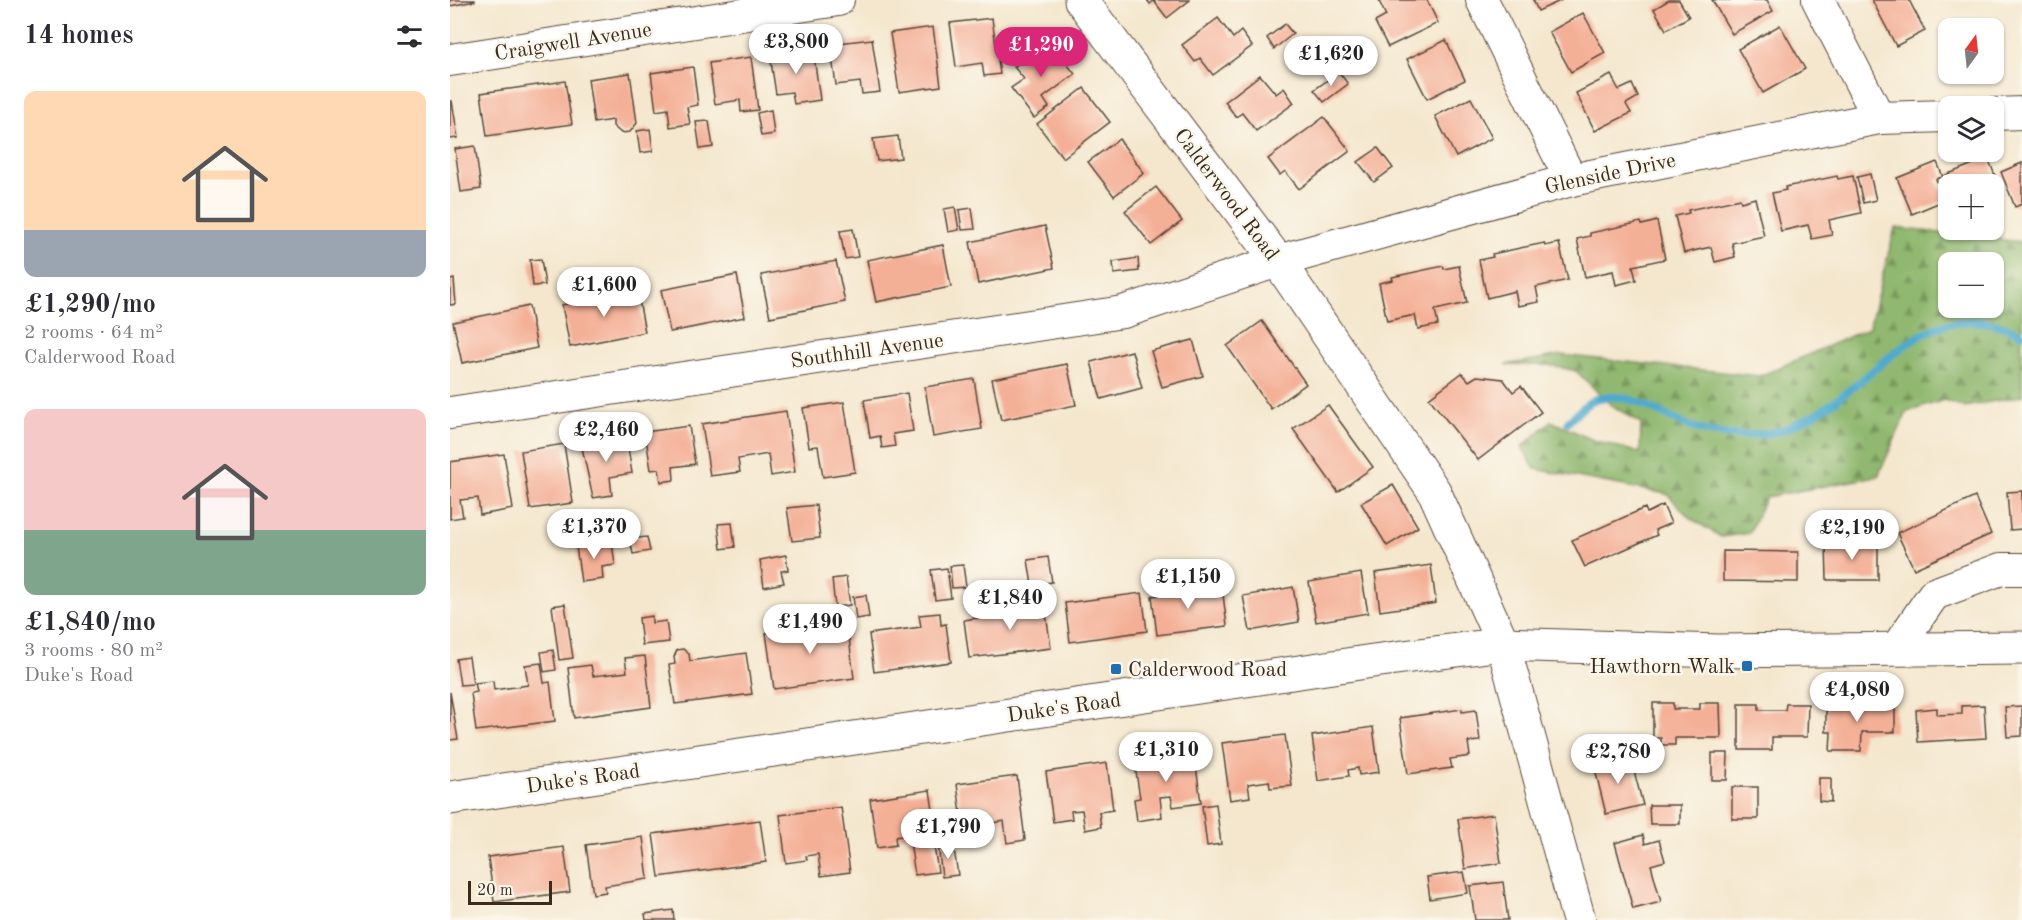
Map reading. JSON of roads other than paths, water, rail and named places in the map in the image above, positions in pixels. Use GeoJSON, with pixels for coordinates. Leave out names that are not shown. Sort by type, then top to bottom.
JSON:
{"type":"FeatureCollection","features":[{"type":"Feature","properties":{"kind":"main road","name":"Calderwood Road"},"geometry":{"type":"LineString","coordinates":[[1081,0],[1278,261],[1391,431],[1434,491],[1503,644]]}},
{"type":"Feature","properties":{"kind":"main road","name":"Duke's Road"},"geometry":{"type":"LineString","coordinates":[[450,798],[1374,661],[1503,644],[1718,651],[2022,648]]}},
{"type":"Feature","properties":{"kind":"main road"},"geometry":{"type":"LineString","coordinates":[[1503,644],[1579,920]]}},
{"type":"Feature","properties":{"kind":"street","name":"Craigwell Avenue"},"geometry":{"type":"LineString","coordinates":[[450,60],[838,0]]}},
{"type":"Feature","properties":{"kind":"street"},"geometry":{"type":"LineString","coordinates":[[1482,0],[1571,180]]}},
{"type":"Feature","properties":{"kind":"street"},"geometry":{"type":"LineString","coordinates":[[1818,0],[1879,118]]}},
{"type":"Feature","properties":{"kind":"street"},"geometry":{"type":"LineString","coordinates":[[2004,114],[2022,113]]}},
{"type":"Feature","properties":{"kind":"street","name":"Glenside Drive"},"geometry":{"type":"LineString","coordinates":[[1278,261],[1571,180],[1879,118],[1938,116]]}},
{"type":"Feature","properties":{"kind":"street","name":"Southhill Avenue"},"geometry":{"type":"LineString","coordinates":[[450,413],[1123,312],[1278,261]]}},
{"type":"Feature","properties":{"kind":"street"},"geometry":{"type":"LineString","coordinates":[[1896,649],[1934,594],[2001,569],[2022,569]]}},
{"type":"Feature","properties":{"kind":"waterway"},"geometry":{"type":"LineString","coordinates":[[1568,422],[1592,401],[1610,397],[1636,401],[1685,425],[1708,432],[1738,435],[1769,433],[1804,420],[1831,404],[1905,346],[1930,331],[1958,322],[1988,322],[2022,334]]}},
{"type":"Feature","properties":{"kind":"place","name":"Hawthorn Walk"},"geometry":{"type":"Point","coordinates":[1747,666]}},
{"type":"Feature","properties":{"kind":"place","name":"Calderwood Road"},"geometry":{"type":"Point","coordinates":[1116,669]}}]}
